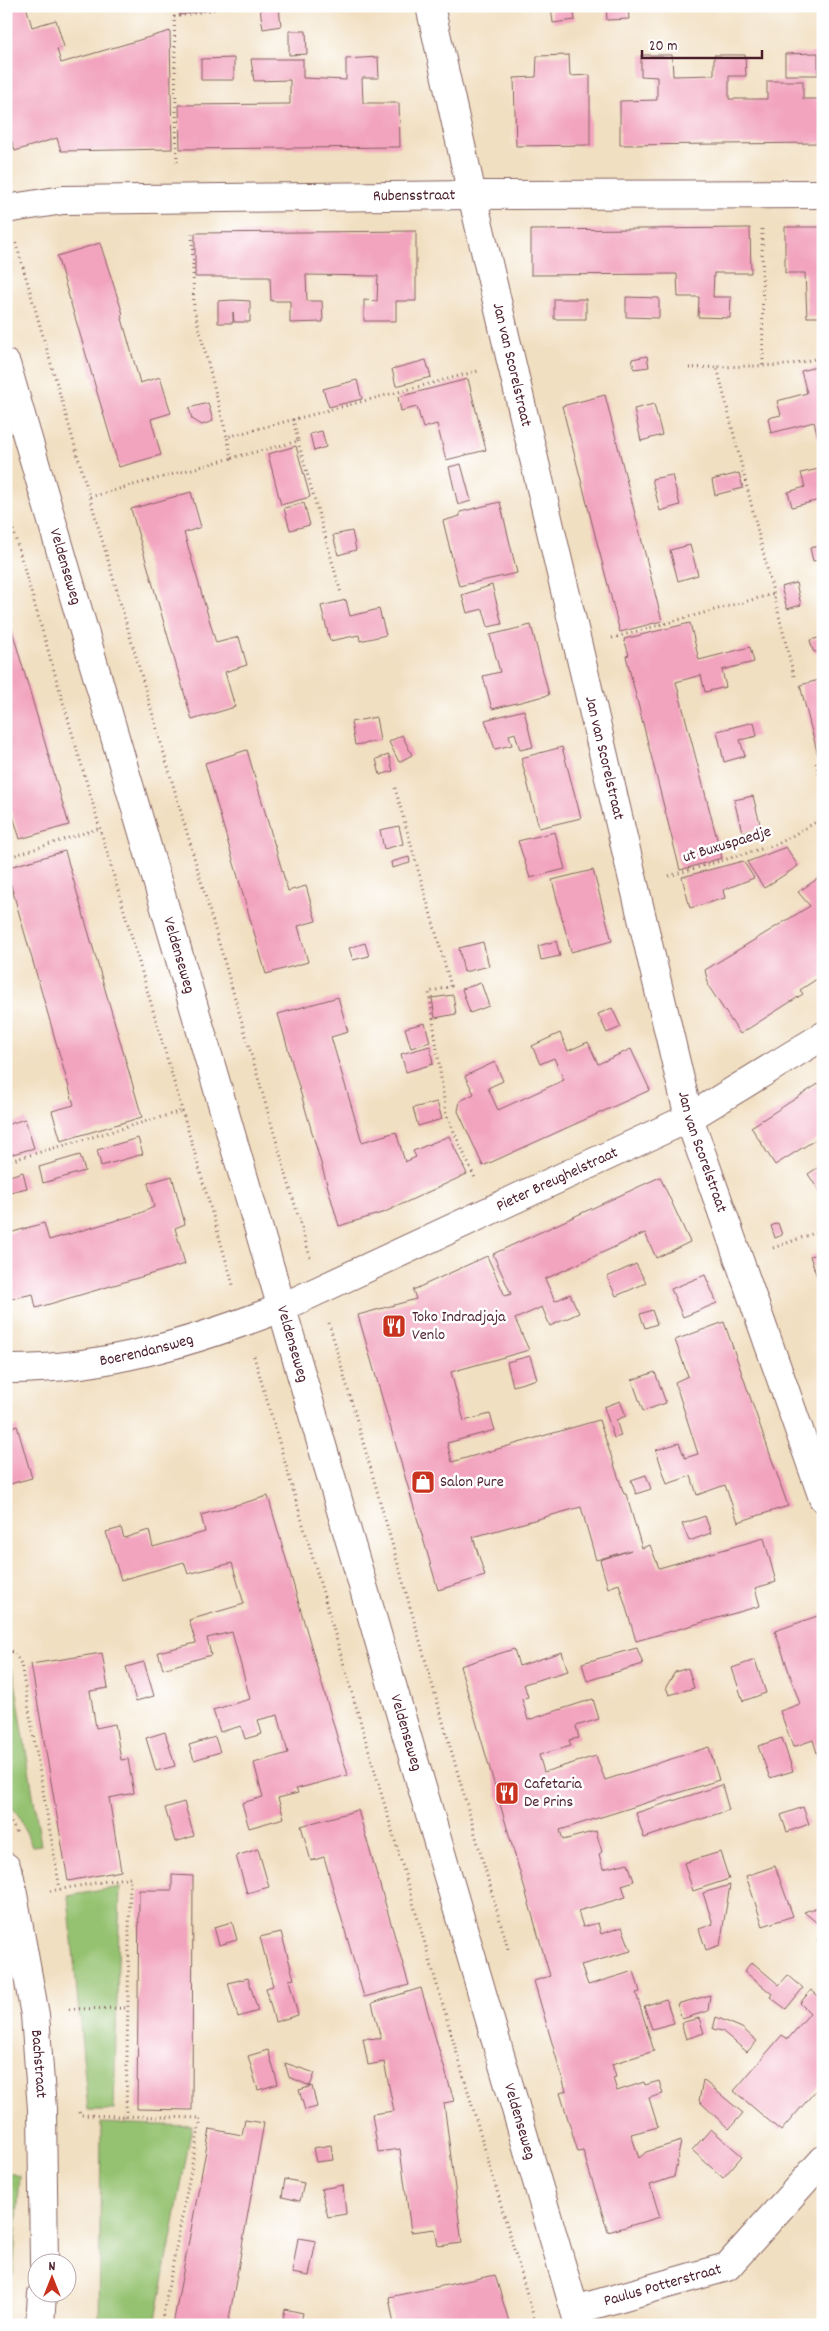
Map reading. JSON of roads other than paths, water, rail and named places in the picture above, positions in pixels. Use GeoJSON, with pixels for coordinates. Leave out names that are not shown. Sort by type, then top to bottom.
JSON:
{"type":"FeatureCollection","features":[{"type":"Feature","properties":{"kind":"street","name":"Jan van Scorelstraat"},"geometry":{"type":"LineString","coordinates":[[430,6],[472,195],[689,1118],[823,1498]]}},
{"type":"Feature","properties":{"kind":"street","name":"Rubensstraat"},"geometry":{"type":"LineString","coordinates":[[6,209],[63,200],[472,195],[823,194]]}},
{"type":"Feature","properties":{"kind":"street","name":"Veldenseweg"},"geometry":{"type":"LineString","coordinates":[[6,364],[577,2317]]}},
{"type":"Feature","properties":{"kind":"street","name":"Pieter Breughelstraat"},"geometry":{"type":"LineString","coordinates":[[282,1307],[689,1118],[823,1036]]}},
{"type":"Feature","properties":{"kind":"street","name":"Boerendansweg"},"geometry":{"type":"LineString","coordinates":[[6,1369],[35,1369],[121,1358],[244,1322],[282,1307]]}},
{"type":"Feature","properties":{"kind":"street","name":"Bachstraat"},"geometry":{"type":"LineString","coordinates":[[6,1866],[10,1878],[35,2015],[42,2109],[44,2254]]}},
{"type":"Feature","properties":{"kind":"street","name":"Paulus Potterstraat"},"geometry":{"type":"LineString","coordinates":[[577,2317],[727,2267],[823,2160]]}},
{"type":"Feature","properties":{"kind":"street"},"geometry":{"type":"LineString","coordinates":[[40,2325],[41,2304]]}},
{"type":"Feature","properties":{"kind":"place","name":"Toko Indradjaja Venlo"},"geometry":{"type":"Point","coordinates":[394,1326]}},
{"type":"Feature","properties":{"kind":"place","name":"Salon Pure"},"geometry":{"type":"Point","coordinates":[423,1482]}},
{"type":"Feature","properties":{"kind":"place","name":"Cafetaria De Prins"},"geometry":{"type":"Point","coordinates":[507,1793]}}]}
